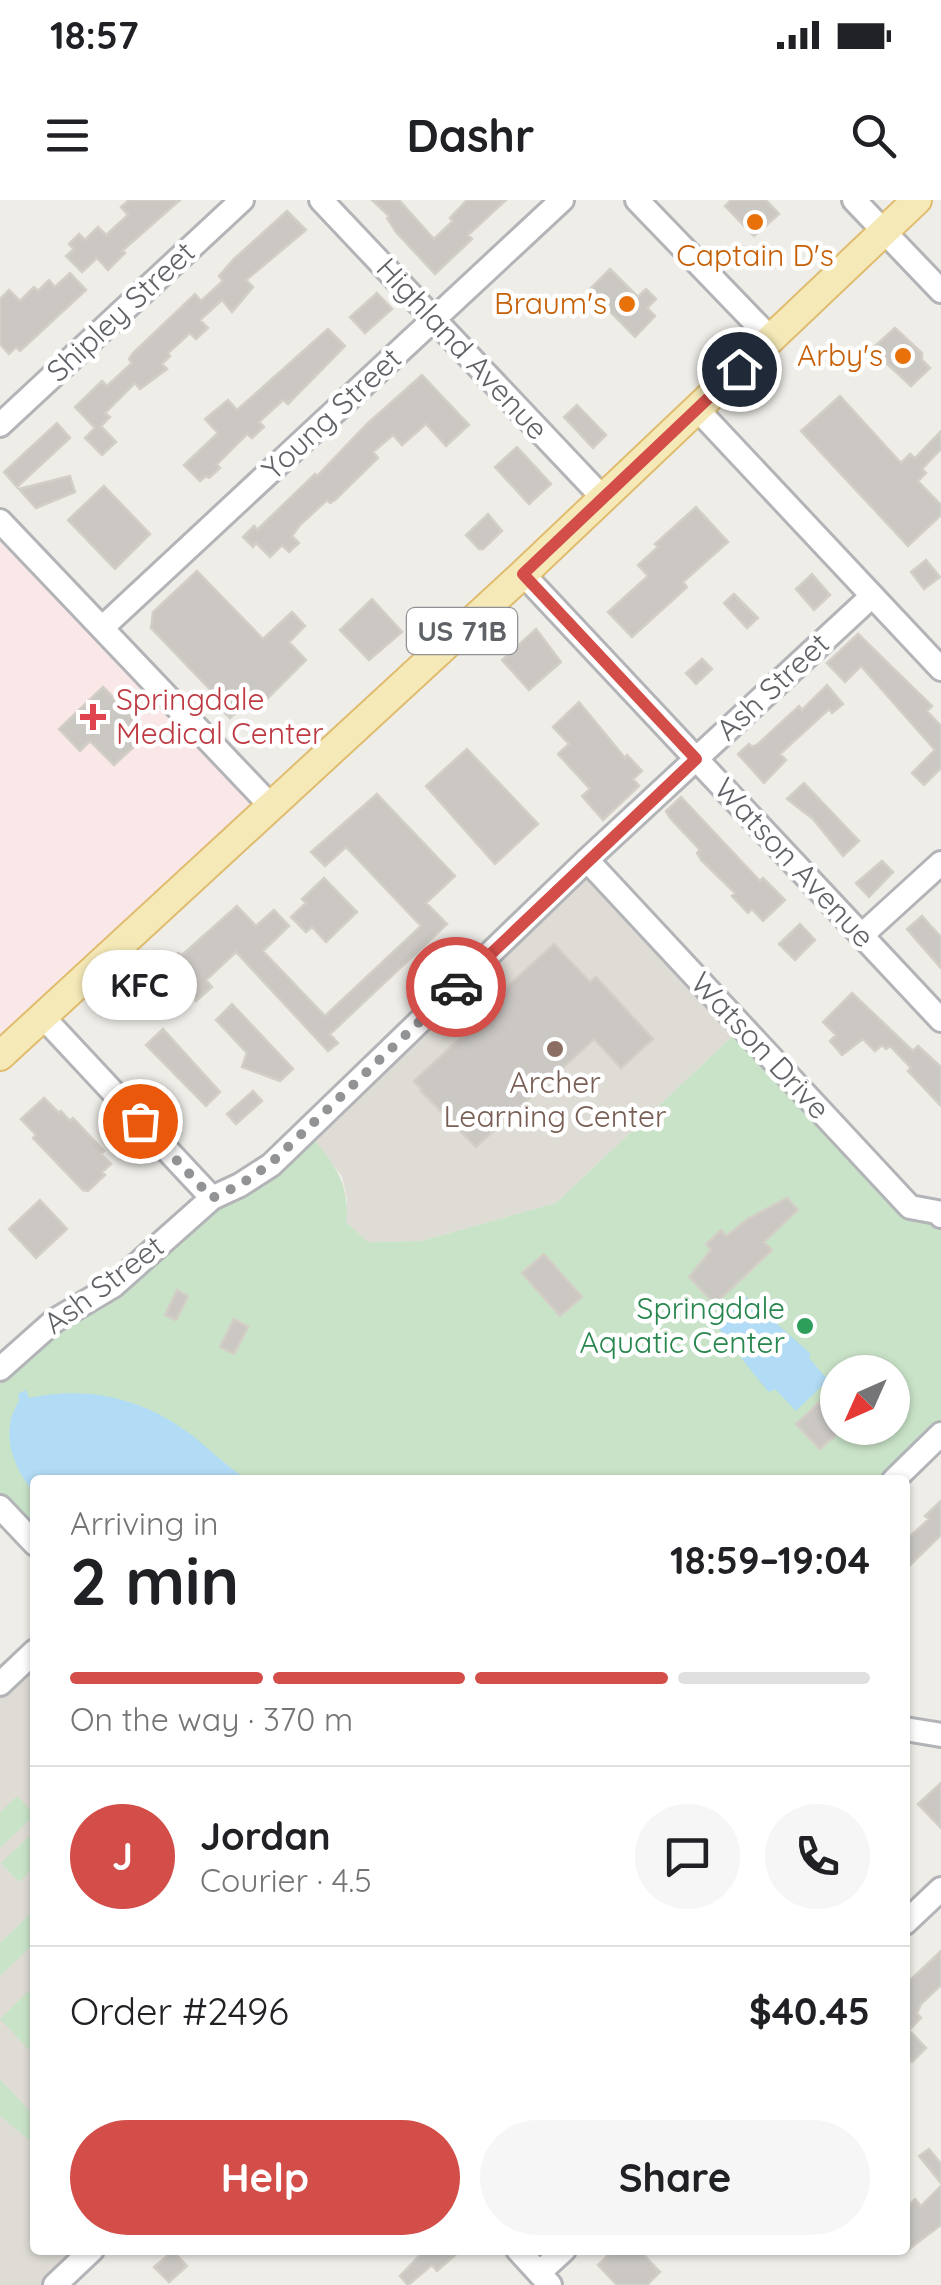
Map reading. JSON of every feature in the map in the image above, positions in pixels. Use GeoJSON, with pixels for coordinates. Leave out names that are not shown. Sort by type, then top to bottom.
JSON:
{"type":"FeatureCollection","features":[{"type":"Feature","properties":{"kind":"main road","name":"US 71B"},"geometry":{"type":"LineString","coordinates":[[0,1056],[523,574],[917,200]]}},
{"type":"Feature","properties":{"kind":"street","name":"Shipley Street"},"geometry":{"type":"LineString","coordinates":[[0,425],[242,200]]}},
{"type":"Feature","properties":{"kind":"street","name":"Highland Avenue"},"geometry":{"type":"LineString","coordinates":[[321,200],[603,498]]}},
{"type":"Feature","properties":{"kind":"street","name":"Young Street"},"geometry":{"type":"LineString","coordinates":[[102,628],[562,200]]}},
{"type":"Feature","properties":{"kind":"street"},"geometry":{"type":"LineString","coordinates":[[637,200],[771,339]]}},
{"type":"Feature","properties":{"kind":"street"},"geometry":{"type":"LineString","coordinates":[[854,200],[941,291]]}},
{"type":"Feature","properties":{"kind":"street"},"geometry":{"type":"LineString","coordinates":[[697,409],[941,669]]}},
{"type":"Feature","properties":{"kind":"street"},"geometry":{"type":"LineString","coordinates":[[0,521],[272,807]]}},
{"type":"Feature","properties":{"kind":"street","name":"Watson Avenue"},"geometry":{"type":"LineString","coordinates":[[523,574],[941,1020]]}},
{"type":"Feature","properties":{"kind":"street","name":"Ash Street"},"geometry":{"type":"LineString","coordinates":[[0,1369],[54,1321],[113,1286],[212,1198],[270,1164],[587,860],[872,596]]}},
{"type":"Feature","properties":{"kind":"street","name":"Watson Drive"},"geometry":{"type":"LineString","coordinates":[[587,860],[910,1207],[940,1212]]}},
{"type":"Feature","properties":{"kind":"street"},"geometry":{"type":"LineString","coordinates":[[862,935],[941,863]]}},
{"type":"Feature","properties":{"kind":"street"},"geometry":{"type":"LineString","coordinates":[[43,1017],[212,1198]]}},
{"type":"Feature","properties":{"kind":"street"},"geometry":{"type":"LineString","coordinates":[[899,1475],[941,1434]]}},
{"type":"Feature","properties":{"kind":"street"},"geometry":{"type":"LineString","coordinates":[[0,1507],[30,1539]]}},
{"type":"Feature","properties":{"kind":"street"},"geometry":{"type":"LineString","coordinates":[[0,1684],[30,1656]]}},
{"type":"Feature","properties":{"kind":"street"},"geometry":{"type":"LineString","coordinates":[[910,1730],[941,1734]]}},
{"type":"Feature","properties":{"kind":"street"},"geometry":{"type":"LineString","coordinates":[[910,1918],[941,1889]]}},
{"type":"Feature","properties":{"kind":"street"},"geometry":{"type":"LineString","coordinates":[[55,2285],[87,2255]]}},
{"type":"Feature","properties":{"kind":"street"},"geometry":{"type":"LineString","coordinates":[[523,2255],[545,2279],[561,2255]]}},
{"type":"Feature","properties":{"kind":"shaded area","name":"Springdale Medical Center"},"geometry":{"type":"Polygon","coordinates":[[[0,521],[272,807],[0,1056],[0,521]]]}},
{"type":"Feature","properties":{"kind":"shaded area","name":"Archer Learning Center"},"geometry":{"type":"Polygon","coordinates":[[[587,860],[743,1026],[556,1203],[421,1241],[368,1242],[346,1222],[342,1176],[306,1131],[587,860]]]}},
{"type":"Feature","properties":{"kind":"shaded area"},"geometry":{"type":"Polygon","coordinates":[[[30,1656],[30,2255],[87,2255],[55,2285],[0,2285],[0,1684],[30,1656]]]}},
{"type":"Feature","properties":{"kind":"green space"},"geometry":{"type":"Polygon","coordinates":[[[743,1026],[909,1207],[941,1216],[941,1434],[899,1475],[30,1475],[30,1539],[0,1507],[0,1369],[306,1131],[342,1183],[346,1222],[368,1242],[421,1241],[556,1203],[743,1026]]]}},
{"type":"Feature","properties":{"kind":"green space"},"geometry":{"type":"Polygon","coordinates":[[[17,1796],[30,1810],[30,1820],[0,1848],[0,1812],[17,1796]]]}},
{"type":"Feature","properties":{"kind":"green space"},"geometry":{"type":"Polygon","coordinates":[[[30,1836],[30,1872],[19,1882],[1,1863],[30,1836]]]}},
{"type":"Feature","properties":{"kind":"green space"},"geometry":{"type":"Polygon","coordinates":[[[30,1914],[30,1948],[0,1976],[0,1943],[30,1914]]]}},
{"type":"Feature","properties":{"kind":"green space"},"geometry":{"type":"Polygon","coordinates":[[[30,1990],[30,2051],[0,2019],[30,1990]]]}},
{"type":"Feature","properties":{"kind":"green space"},"geometry":{"type":"Polygon","coordinates":[[[0,2079],[30,2112],[30,2141],[0,2116],[0,2079]]]}},
{"type":"Feature","properties":{"kind":"water"},"geometry":{"type":"Polygon","coordinates":[[[744,1295],[811,1354],[809,1358],[820,1371],[820,1388],[796,1411],[775,1389],[769,1392],[714,1323],[744,1295]]]}},
{"type":"Feature","properties":{"kind":"water"},"geometry":{"type":"Polygon","coordinates":[[[26,1390],[29,1398],[91,1394],[130,1402],[168,1419],[241,1475],[30,1475],[30,1487],[14,1460],[9,1436],[18,1394],[26,1390]]]}},
{"type":"Feature","properties":{"kind":"building"},"geometry":{"type":"Polygon","coordinates":[[[129,200],[180,200],[122,251],[125,253],[108,270],[97,258],[82,272],[66,256],[74,249],[69,244],[79,234],[85,240],[98,227],[106,235],[128,215],[121,207],[129,200]]]}},
{"type":"Feature","properties":{"kind":"building"},"geometry":{"type":"Polygon","coordinates":[[[372,200],[399,200],[434,239],[467,200],[506,200],[468,235],[472,239],[435,274],[372,200]]]}},
{"type":"Feature","properties":{"kind":"building","name":"Captain D's"},"geometry":{"type":"Polygon","coordinates":[[[731,200],[766,200],[779,214],[754,236],[725,206],[731,200]]]}},
{"type":"Feature","properties":{"kind":"building"},"geometry":{"type":"Polygon","coordinates":[[[287,211],[306,230],[246,280],[253,287],[232,312],[222,300],[200,320],[208,328],[196,339],[190,333],[168,353],[170,356],[162,364],[167,369],[140,389],[135,383],[105,413],[110,417],[101,426],[116,442],[102,455],[85,438],[95,428],[75,407],[102,381],[107,386],[132,363],[129,359],[133,353],[195,294],[201,301],[223,281],[219,276],[234,259],[287,211]]]}},
{"type":"Feature","properties":{"kind":"building","name":"Braum's"},"geometry":{"type":"Polygon","coordinates":[[[610,269],[638,297],[646,289],[656,299],[647,308],[655,316],[635,337],[589,290],[610,269]]]}},
{"type":"Feature","properties":{"kind":"building"},"geometry":{"type":"Polygon","coordinates":[[[70,273],[86,290],[20,351],[16,347],[9,354],[0,344],[0,299],[9,290],[20,301],[34,287],[38,291],[49,280],[55,287],[70,273]]]}},
{"type":"Feature","properties":{"kind":"building"},"geometry":{"type":"Polygon","coordinates":[[[377,293],[392,309],[365,333],[350,317],[377,293]]]}},
{"type":"Feature","properties":{"kind":"building","name":"Arby's"},"geometry":{"type":"Polygon","coordinates":[[[895,328],[922,353],[922,360],[930,368],[911,386],[885,362],[875,346],[895,328]]]}},
{"type":"Feature","properties":{"kind":"building"},"geometry":{"type":"Polygon","coordinates":[[[328,329],[345,346],[288,404],[283,400],[259,422],[264,427],[252,438],[247,434],[217,464],[220,468],[200,481],[184,465],[218,433],[205,419],[228,400],[237,410],[328,329]]]}},
{"type":"Feature","properties":{"kind":"building"},"geometry":{"type":"Polygon","coordinates":[[[422,375],[469,425],[446,446],[426,424],[402,445],[393,435],[373,452],[378,458],[335,500],[327,500],[300,525],[292,536],[299,543],[289,552],[282,545],[270,557],[243,537],[254,526],[257,530],[317,476],[422,375]]]}},
{"type":"Feature","properties":{"kind":"building"},"geometry":{"type":"Polygon","coordinates":[[[840,396],[901,463],[910,454],[915,458],[941,431],[941,449],[922,469],[926,473],[918,481],[941,505],[941,515],[908,546],[801,431],[840,396]]]}},
{"type":"Feature","properties":{"kind":"building"},"geometry":{"type":"Polygon","coordinates":[[[577,405],[606,435],[593,448],[564,417],[577,405]]]}},
{"type":"Feature","properties":{"kind":"building"},"geometry":{"type":"Polygon","coordinates":[[[57,423],[70,438],[17,487],[4,472],[57,423]]]}},
{"type":"Feature","properties":{"kind":"building"},"geometry":{"type":"Polygon","coordinates":[[[517,447],[551,484],[529,504],[495,467],[517,447]]]}},
{"type":"Feature","properties":{"kind":"building"},"geometry":{"type":"Polygon","coordinates":[[[70,476],[75,492],[36,508],[19,489],[70,476]]]}},
{"type":"Feature","properties":{"kind":"building"},"geometry":{"type":"Polygon","coordinates":[[[104,486],[150,534],[115,569],[68,520],[104,486]]]}},
{"type":"Feature","properties":{"kind":"building"},"geometry":{"type":"Polygon","coordinates":[[[696,507],[728,542],[683,582],[687,587],[632,637],[608,612],[648,576],[638,565],[658,547],[655,544],[696,507]]]}},
{"type":"Feature","properties":{"kind":"building"},"geometry":{"type":"Polygon","coordinates":[[[488,514],[502,531],[479,549],[466,535],[488,514]]]}},
{"type":"Feature","properties":{"kind":"building"},"geometry":{"type":"Polygon","coordinates":[[[926,560],[940,577],[924,589],[911,572],[926,560]]]}},
{"type":"Feature","properties":{"kind":"building"},"geometry":{"type":"Polygon","coordinates":[[[197,571],[263,639],[292,612],[305,626],[289,642],[306,660],[262,704],[254,695],[230,718],[220,708],[224,704],[151,628],[153,612],[197,571]]]}},
{"type":"Feature","properties":{"kind":"building"},"geometry":{"type":"Polygon","coordinates":[[[812,574],[830,595],[814,610],[796,589],[812,574]]]}},
{"type":"Feature","properties":{"kind":"building"},"geometry":{"type":"Polygon","coordinates":[[[734,594],[758,618],[747,628],[724,603],[734,594]]]}},
{"type":"Feature","properties":{"kind":"building"},"geometry":{"type":"Polygon","coordinates":[[[372,599],[402,632],[369,660],[340,630],[372,599]]]}},
{"type":"Feature","properties":{"kind":"building"},"geometry":{"type":"Polygon","coordinates":[[[536,629],[561,662],[529,690],[502,660],[536,629]]]}},
{"type":"Feature","properties":{"kind":"building"},"geometry":{"type":"Polygon","coordinates":[[[858,634],[932,706],[927,711],[941,726],[941,768],[924,785],[912,773],[935,750],[861,666],[845,682],[827,663],[858,634]]]}},
{"type":"Feature","properties":{"kind":"building"},"geometry":{"type":"Polygon","coordinates":[[[702,659],[712,669],[696,684],[686,673],[702,659]]]}},
{"type":"Feature","properties":{"kind":"building"},"geometry":{"type":"Polygon","coordinates":[[[827,685],[843,704],[832,713],[829,709],[780,754],[786,760],[764,783],[738,754],[749,744],[758,744],[799,706],[802,710],[827,685]]]}},
{"type":"Feature","properties":{"kind":"building"},"geometry":{"type":"Polygon","coordinates":[[[103,687],[149,733],[114,765],[90,741],[80,751],[59,729],[103,687]]]}},
{"type":"Feature","properties":{"kind":"building"},"geometry":{"type":"Polygon","coordinates":[[[579,702],[625,758],[627,755],[642,771],[633,779],[639,786],[603,820],[582,796],[590,789],[558,754],[569,744],[553,727],[579,702]]]}},
{"type":"Feature","properties":{"kind":"building"},"geometry":{"type":"Polygon","coordinates":[[[467,749],[538,824],[495,864],[426,786],[467,749]]]}},
{"type":"Feature","properties":{"kind":"building"},"geometry":{"type":"Polygon","coordinates":[[[804,783],[859,841],[843,856],[813,819],[787,799],[804,783]]]}},
{"type":"Feature","properties":{"kind":"building"},"geometry":{"type":"Polygon","coordinates":[[[377,794],[455,876],[426,903],[447,924],[330,1034],[338,1043],[328,1051],[236,952],[206,980],[212,987],[196,1001],[165,965],[178,953],[182,955],[237,906],[256,926],[274,910],[289,926],[263,951],[325,1016],[421,926],[346,847],[325,866],[311,852],[377,794]]]}},
{"type":"Feature","properties":{"kind":"building"},"geometry":{"type":"Polygon","coordinates":[[[681,797],[760,881],[763,878],[785,900],[763,921],[752,909],[748,913],[732,896],[735,893],[701,860],[697,853],[700,850],[670,818],[666,811],[681,797]]]}},
{"type":"Feature","properties":{"kind":"building"},"geometry":{"type":"Polygon","coordinates":[[[882,861],[893,872],[869,897],[856,883],[882,861]]]}},
{"type":"Feature","properties":{"kind":"building"},"geometry":{"type":"Polygon","coordinates":[[[324,878],[357,912],[326,942],[312,927],[306,932],[291,917],[306,903],[302,899],[324,878]]]}},
{"type":"Feature","properties":{"kind":"building"},"geometry":{"type":"Polygon","coordinates":[[[922,916],[941,937],[941,968],[907,929],[922,916]]]}},
{"type":"Feature","properties":{"kind":"building"},"geometry":{"type":"Polygon","coordinates":[[[800,924],[815,940],[795,960],[779,944],[800,924]]]}},
{"type":"Feature","properties":{"kind":"building"},"geometry":{"type":"Polygon","coordinates":[[[554,944],[590,982],[596,977],[653,1039],[621,1068],[594,1039],[476,1147],[414,1081],[479,1021],[475,1016],[554,944]]]}},
{"type":"Feature","properties":{"kind":"building"},"geometry":{"type":"Polygon","coordinates":[[[852,993],[913,1051],[918,1046],[941,1067],[941,1106],[890,1046],[886,1049],[882,1045],[875,1051],[863,1039],[842,1055],[830,1041],[836,1035],[823,1022],[852,993]]]}},
{"type":"Feature","properties":{"kind":"building"},"geometry":{"type":"Polygon","coordinates":[[[232,1004],[293,1069],[280,1081],[242,1067],[247,1053],[216,1020],[232,1004]]]}},
{"type":"Feature","properties":{"kind":"building"},"geometry":{"type":"Polygon","coordinates":[[[163,1029],[220,1092],[206,1106],[146,1045],[163,1029]]]}},
{"type":"Feature","properties":{"kind":"building"},"geometry":{"type":"Polygon","coordinates":[[[253,1091],[262,1101],[236,1124],[227,1114],[253,1091]]]}},
{"type":"Feature","properties":{"kind":"building"},"geometry":{"type":"Polygon","coordinates":[[[44,1098],[70,1121],[73,1118],[111,1164],[88,1191],[33,1138],[36,1135],[21,1119],[44,1098]]]}},
{"type":"Feature","properties":{"kind":"building"},"geometry":{"type":"Polygon","coordinates":[[[787,1198],[798,1210],[764,1242],[772,1250],[715,1304],[689,1277],[711,1250],[706,1244],[721,1230],[726,1236],[749,1218],[787,1198]]]}},
{"type":"Feature","properties":{"kind":"building"},"geometry":{"type":"Polygon","coordinates":[[[40,1200],[67,1229],[36,1258],[9,1229],[40,1200]]]}},
{"type":"Feature","properties":{"kind":"building"},"geometry":{"type":"Polygon","coordinates":[[[544,1254],[582,1297],[560,1316],[522,1273],[544,1254]]]}},
{"type":"Feature","properties":{"kind":"building"},"geometry":{"type":"Polygon","coordinates":[[[177,1290],[188,1296],[176,1320],[165,1315],[177,1290]]]}},
{"type":"Feature","properties":{"kind":"building"},"geometry":{"type":"Polygon","coordinates":[[[234,1319],[248,1327],[234,1354],[220,1347],[234,1319]]]}},
{"type":"Feature","properties":{"kind":"building"},"geometry":{"type":"Polygon","coordinates":[[[820,1402],[820,1445],[824,1445],[820,1449],[796,1424],[820,1402]]]}},
{"type":"Feature","properties":{"kind":"building"},"geometry":{"type":"Polygon","coordinates":[[[941,1501],[941,1535],[910,1565],[910,1536],[929,1519],[925,1516],[941,1501]]]}},
{"type":"Feature","properties":{"kind":"building"},"geometry":{"type":"Polygon","coordinates":[[[941,1783],[941,1828],[918,1804],[941,1783]]]}},
{"type":"Feature","properties":{"kind":"building"},"geometry":{"type":"Polygon","coordinates":[[[941,1951],[941,1985],[921,2004],[917,2013],[921,2018],[910,2029],[910,1980],[941,1951]]]}},
{"type":"Feature","properties":{"kind":"building"},"geometry":{"type":"Polygon","coordinates":[[[910,2031],[926,2048],[912,2062],[910,2060],[910,2031]]]}},
{"type":"Feature","properties":{"kind":"building"},"geometry":{"type":"Polygon","coordinates":[[[929,2149],[941,2164],[941,2183],[919,2156],[929,2149]]]}},
{"type":"Feature","properties":{"kind":"building"},"geometry":{"type":"Polygon","coordinates":[[[941,2186],[941,2225],[910,2248],[910,2204],[915,2199],[921,2206],[941,2186]]]}},
{"type":"Feature","properties":{"kind":"building"},"geometry":{"type":"Polygon","coordinates":[[[168,2255],[177,2255],[187,2266],[169,2282],[154,2267],[168,2255]]]}},
{"type":"Feature","properties":{"kind":"building"},"geometry":{"type":"Polygon","coordinates":[[[420,2255],[455,2255],[437,2271],[432,2265],[408,2285],[400,2276],[420,2255]]]}},
{"type":"Feature","properties":{"kind":"building"},"geometry":{"type":"Polygon","coordinates":[[[608,2255],[644,2255],[660,2272],[647,2285],[617,2285],[598,2265],[608,2255]]]}},
{"type":"Feature","properties":{"kind":"way so far"},"geometry":{"type":"LineString","coordinates":[[140,1121],[212,1198],[270,1164],[456,987]]}},
{"type":"Feature","properties":{"kind":"place","name":"Captain D's"},"geometry":{"type":"Point","coordinates":[755,222]}},
{"type":"Feature","properties":{"kind":"place","name":"Braum's"},"geometry":{"type":"Point","coordinates":[627,304]}},
{"type":"Feature","properties":{"kind":"place","name":"Arby's"},"geometry":{"type":"Point","coordinates":[903,356]}},
{"type":"Feature","properties":{"kind":"place","name":"Springdale Medical Center"},"geometry":{"type":"Point","coordinates":[93,717]}},
{"type":"Feature","properties":{"kind":"place","name":"Archer Learning Center"},"geometry":{"type":"Point","coordinates":[555,1049]}},
{"type":"Feature","properties":{"kind":"place","name":"KFC"},"geometry":{"type":"Point","coordinates":[140,1121]}},
{"type":"Feature","properties":{"kind":"place","name":"Springdale Aquatic Center"},"geometry":{"type":"Point","coordinates":[805,1326]}},
{"type":"Feature","properties":{"kind":"route"},"geometry":{"type":"LineString","coordinates":[[456,987],[696,759],[523,574],[739,369]]}}]}
